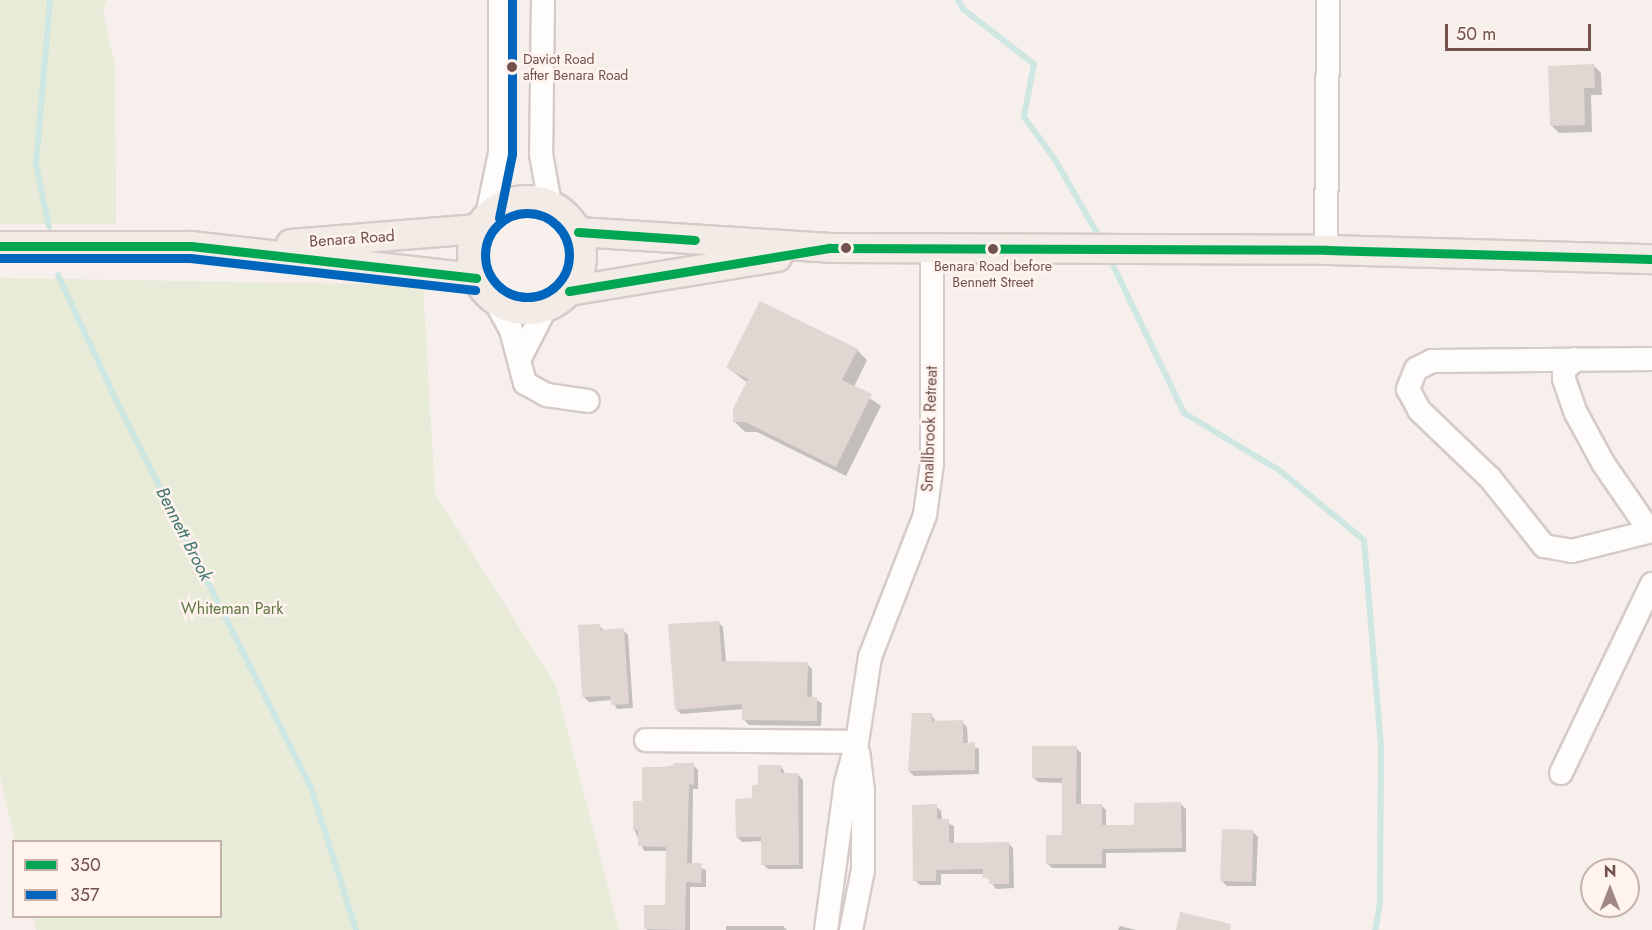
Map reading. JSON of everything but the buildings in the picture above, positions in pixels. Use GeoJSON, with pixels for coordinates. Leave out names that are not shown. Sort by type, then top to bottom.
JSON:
{"type":"FeatureCollection","features":[{"type":"Feature","properties":{"kind":"main road"},"geometry":{"type":"LineString","coordinates":[[569,291],[582,263],[578,232],[561,211],[550,204],[517,200],[482,223],[471,262],[476,278],[495,301],[511,308],[546,307],[569,291],[830,248]]}},
{"type":"Feature","properties":{"kind":"main road","name":"Benara Road"},"geometry":{"type":"LineString","coordinates":[[226,249],[482,223]]}},
{"type":"Feature","properties":{"kind":"main road"},"geometry":{"type":"LineString","coordinates":[[578,232],[830,248],[1326,250],[1652,259]]}},
{"type":"Feature","properties":{"kind":"main road","name":"Benara Road"},"geometry":{"type":"LineString","coordinates":[[0,246],[226,249],[476,278]]}},
{"type":"Feature","properties":{"kind":"street"},"geometry":{"type":"LineString","coordinates":[[482,223],[500,153],[500,0]]}},
{"type":"Feature","properties":{"kind":"street"},"geometry":{"type":"LineString","coordinates":[[543,0],[541,154],[550,204]]}},
{"type":"Feature","properties":{"kind":"street"},"geometry":{"type":"LineString","coordinates":[[1326,250],[1328,0]]}},
{"type":"Feature","properties":{"kind":"street","name":"Smallbrook Retreat"},"geometry":{"type":"LineString","coordinates":[[827,920],[846,783],[857,742],[870,657],[926,515],[932,464],[932,248]]}},
{"type":"Feature","properties":{"kind":"street"},"geometry":{"type":"LineString","coordinates":[[495,301],[520,358],[522,376],[532,390],[588,401]]}},
{"type":"Feature","properties":{"kind":"street"},"geometry":{"type":"LineString","coordinates":[[520,358],[546,307]]}},
{"type":"Feature","properties":{"kind":"street"},"geometry":{"type":"LineString","coordinates":[[1575,359],[1564,371],[1564,379],[1576,413],[1603,463],[1650,531],[1572,551],[1544,546],[1490,478],[1419,410],[1408,389],[1412,373],[1425,362],[1575,359],[1652,359]]}},
{"type":"Feature","properties":{"kind":"street"},"geometry":{"type":"LineString","coordinates":[[1560,773],[1652,584]]}},
{"type":"Feature","properties":{"kind":"street"},"geometry":{"type":"LineString","coordinates":[[646,740],[857,742]]}},
{"type":"Feature","properties":{"kind":"street","name":"Smallbrook Retreat"},"geometry":{"type":"LineString","coordinates":[[856,928],[863,870],[863,791],[857,742]]}},
{"type":"Feature","properties":{"kind":"street"},"geometry":{"type":"LineString","coordinates":[[827,920],[856,928]]}},
{"type":"Feature","properties":{"kind":"green space"},"geometry":{"type":"Polygon","coordinates":[[[0,0],[107,0],[103,12],[115,65],[116,224],[0,224],[0,0]]]}},
{"type":"Feature","properties":{"kind":"green space","name":"Whiteman Park"},"geometry":{"type":"Polygon","coordinates":[[[0,278],[423,285],[435,494],[556,686],[619,930],[36,930],[33,918],[222,918],[222,840],[15,840],[0,777],[0,278]]]}},
{"type":"Feature","properties":{"kind":"waterway","name":"Bennett Brook"},"geometry":{"type":"LineString","coordinates":[[49,227],[36,164],[50,0]]}},
{"type":"Feature","properties":{"kind":"waterway"},"geometry":{"type":"LineString","coordinates":[[958,0],[963,9],[1034,64],[1024,117],[1054,158],[1101,240]]}},
{"type":"Feature","properties":{"kind":"waterway"},"geometry":{"type":"LineString","coordinates":[[1109,257],[1184,413],[1279,470],[1364,540],[1381,749],[1380,903],[1375,930]]}},
{"type":"Feature","properties":{"kind":"waterway","name":"Bennett Brook"},"geometry":{"type":"LineString","coordinates":[[58,275],[115,398],[311,788],[356,930]]}},
{"type":"Feature","properties":{"kind":"transit line","name":"357"},"geometry":{"type":"LineString","coordinates":[[499,218],[512,154],[512,0]]}},
{"type":"Feature","properties":{"kind":"transit line","name":"357"},"geometry":{"type":"LineString","coordinates":[[519,213],[535,213],[551,220],[562,231],[569,247],[569,255],[566,271],[557,285],[535,297],[519,297],[503,290],[492,279],[485,263],[485,247],[492,231],[503,220],[519,213]]}},
{"type":"Feature","properties":{"kind":"transit line","name":"350"},"geometry":{"type":"LineString","coordinates":[[578,232],[695,240]]}},
{"type":"Feature","properties":{"kind":"transit line","name":"350"},"geometry":{"type":"LineString","coordinates":[[0,246],[191,246],[476,278]]}},
{"type":"Feature","properties":{"kind":"transit line","name":"350"},"geometry":{"type":"LineString","coordinates":[[569,291],[830,248],[1326,250],[1652,259]]}},
{"type":"Feature","properties":{"kind":"transit line","name":"357"},"geometry":{"type":"LineString","coordinates":[[0,258],[190,258],[475,290]]}},
{"type":"Feature","properties":{"kind":"place","name":"Daviot Road after Benara Road"},"geometry":{"type":"Point","coordinates":[512,67]}},
{"type":"Feature","properties":{"kind":"place","name":"Benara Road before Bennett Street"},"geometry":{"type":"Point","coordinates":[993,249]}}]}
